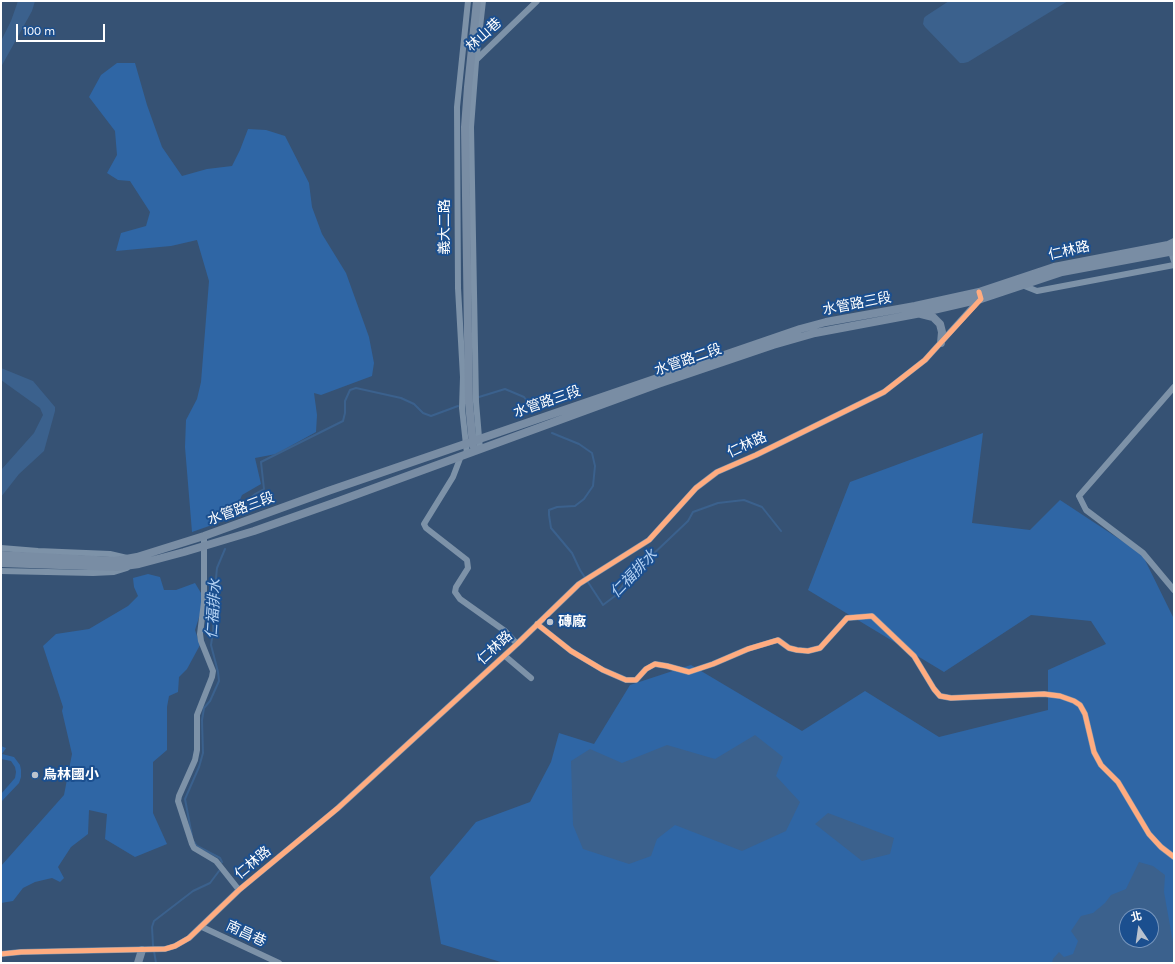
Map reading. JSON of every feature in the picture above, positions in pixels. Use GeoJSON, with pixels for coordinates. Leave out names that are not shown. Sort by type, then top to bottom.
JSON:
{"type":"FeatureCollection","features":[{"type":"Feature","properties":{"kind":"main road","name":"義大二路"},"geometry":{"type":"LineString","coordinates":[[470,452],[472,441],[469,403],[466,134],[467,100],[473,63],[477,1]]}},
{"type":"Feature","properties":{"kind":"main road","name":"仁林路"},"geometry":{"type":"LineString","coordinates":[[980,296],[1054,267],[1161,246],[1174,242]]}},
{"type":"Feature","properties":{"kind":"main road","name":"仁林路"},"geometry":{"type":"LineString","coordinates":[[980,296],[1022,285],[1062,272],[1172,252]]}},
{"type":"Feature","properties":{"kind":"main road","name":"水管路三段"},"geometry":{"type":"LineString","coordinates":[[4,558],[115,561],[130,558],[204,536],[328,491],[800,329],[826,322],[980,296]]}},
{"type":"Feature","properties":{"kind":"main road"},"geometry":{"type":"LineString","coordinates":[[916,314],[980,296]]}},
{"type":"Feature","properties":{"kind":"main road"},"geometry":{"type":"LineString","coordinates":[[916,314],[933,317],[940,324],[942,332],[941,343]]}},
{"type":"Feature","properties":{"kind":"main road","name":"水管路二段"},"geometry":{"type":"LineString","coordinates":[[470,452],[658,384],[773,345],[828,330],[916,314]]}},
{"type":"Feature","properties":{"kind":"main road","name":"水管路三段"},"geometry":{"type":"LineString","coordinates":[[4,558],[117,567],[139,564],[204,547],[336,502],[470,452]]}},
{"type":"Feature","properties":{"kind":"main road"},"geometry":{"type":"LineString","coordinates":[[138,963],[145,950]]}},
{"type":"Feature","properties":{"kind":"street","name":"義大二路"},"geometry":{"type":"LineString","coordinates":[[468,1],[457,107],[458,288],[463,377],[462,408],[472,441]]}},
{"type":"Feature","properties":{"kind":"street","name":"義大二路"},"geometry":{"type":"LineString","coordinates":[[473,63],[483,1]]}},
{"type":"Feature","properties":{"kind":"street","name":"林山巷"},"geometry":{"type":"LineString","coordinates":[[461,64],[473,63],[537,1]]}},
{"type":"Feature","properties":{"kind":"street"},"geometry":{"type":"LineString","coordinates":[[1172,252],[1174,261]]}},
{"type":"Feature","properties":{"kind":"street"},"geometry":{"type":"LineString","coordinates":[[1022,285],[1037,291],[1174,265]]}},
{"type":"Feature","properties":{"kind":"street","name":"仁林路"},"geometry":{"type":"LineString","coordinates":[[1,954],[22,952],[158,949],[175,946],[189,938],[239,890],[338,808],[505,656],[579,584],[649,540],[696,488],[716,472],[756,455],[884,392],[925,360],[980,296]]}},
{"type":"Feature","properties":{"kind":"street"},"geometry":{"type":"LineString","coordinates":[[1174,387],[1079,496],[1086,510],[1143,553],[1174,590]]}},
{"type":"Feature","properties":{"kind":"street"},"geometry":{"type":"LineString","coordinates":[[470,452],[424,524],[426,528],[467,560],[468,568],[456,586],[455,592],[460,599],[505,631],[517,644]]}},
{"type":"Feature","properties":{"kind":"street"},"geometry":{"type":"LineString","coordinates":[[204,536],[204,602],[200,641],[212,670],[212,677],[197,715],[197,750],[195,760],[179,796],[178,802],[194,848],[216,861],[239,890]]}},
{"type":"Feature","properties":{"kind":"street"},"geometry":{"type":"LineString","coordinates":[[1,571],[4,558]]}},
{"type":"Feature","properties":{"kind":"street"},"geometry":{"type":"LineString","coordinates":[[537,624],[571,651],[604,670],[626,680],[636,680],[646,669],[655,664],[689,672],[713,664],[748,649],[778,640],[789,648],[797,650],[808,651],[820,648],[847,618],[872,616],[914,656],[940,696],[951,698],[1044,694],[1060,696],[1080,705],[1085,714],[1094,752],[1101,765],[1118,782],[1149,834],[1161,848],[1174,857]]}},
{"type":"Feature","properties":{"kind":"street"},"geometry":{"type":"LineString","coordinates":[[505,656],[530,678]]}},
{"type":"Feature","properties":{"kind":"street","name":"南昌巷"},"geometry":{"type":"LineString","coordinates":[[202,927],[279,963]]}},
{"type":"Feature","properties":{"kind":"shaded area"},"geometry":{"type":"Polygon","coordinates":[[[18,1],[35,1],[32,11],[1,67],[1,41],[11,21],[18,1]]]}},
{"type":"Feature","properties":{"kind":"shaded area"},"geometry":{"type":"Polygon","coordinates":[[[949,1],[1068,1],[968,62],[960,63],[923,24],[926,16],[949,1]]]}},
{"type":"Feature","properties":{"kind":"shaded area"},"geometry":{"type":"Polygon","coordinates":[[[117,63],[135,63],[147,105],[162,147],[182,176],[207,169],[232,166],[248,129],[266,130],[285,136],[309,183],[312,207],[322,234],[346,273],[369,337],[374,363],[372,376],[321,395],[314,393],[317,415],[316,432],[276,454],[255,458],[261,484],[242,495],[232,518],[192,532],[185,447],[186,420],[197,399],[201,382],[209,281],[197,240],[171,246],[116,251],[121,233],[146,226],[150,212],[130,181],[118,180],[107,173],[117,155],[115,131],[89,97],[101,75],[117,63]]]}},
{"type":"Feature","properties":{"kind":"shaded area"},"geometry":{"type":"Polygon","coordinates":[[[1,368],[33,381],[55,407],[55,411],[44,451],[19,474],[1,497],[1,470],[34,433],[43,415],[40,408],[1,380],[1,368]]]}},
{"type":"Feature","properties":{"kind":"shaded area"},"geometry":{"type":"Polygon","coordinates":[[[983,433],[972,523],[1030,530],[1060,500],[1142,554],[1174,619],[1174,963],[504,963],[441,944],[430,877],[476,822],[530,802],[551,762],[559,733],[594,744],[630,685],[691,665],[802,731],[865,691],[939,737],[1048,710],[1048,670],[1106,644],[1091,621],[1031,615],[944,672],[808,590],[850,482],[983,433]]]}},
{"type":"Feature","properties":{"kind":"shaded area"},"geometry":{"type":"Polygon","coordinates":[[[148,574],[160,577],[164,590],[176,590],[195,583],[201,593],[201,611],[195,630],[200,645],[187,669],[179,677],[178,692],[169,696],[167,707],[167,750],[153,762],[153,813],[167,844],[135,857],[105,839],[107,814],[89,810],[88,834],[71,847],[58,867],[64,878],[60,882],[52,878],[35,882],[23,888],[13,901],[1,903],[1,866],[64,795],[72,754],[62,711],[63,707],[43,646],[56,634],[89,629],[128,606],[138,596],[134,587],[133,578],[148,574]]]}},
{"type":"Feature","properties":{"kind":"shaded area"},"geometry":{"type":"Polygon","coordinates":[[[755,735],[783,757],[776,776],[800,802],[786,831],[742,851],[675,825],[657,839],[651,856],[629,864],[583,849],[573,825],[571,761],[590,749],[622,763],[667,745],[715,759],[755,735]]]}},
{"type":"Feature","properties":{"kind":"shaded area"},"geometry":{"type":"Polygon","coordinates":[[[1,746],[6,748],[2,754],[14,757],[20,765],[21,777],[19,783],[1,802],[1,794],[15,778],[16,772],[11,761],[1,759],[1,746]]]}},
{"type":"Feature","properties":{"kind":"shaded area"},"geometry":{"type":"Polygon","coordinates":[[[828,813],[894,838],[890,854],[862,861],[815,824],[828,813]]]}},
{"type":"Feature","properties":{"kind":"shaded area"},"geometry":{"type":"Polygon","coordinates":[[[1139,862],[1153,866],[1165,875],[1164,892],[1174,948],[1174,963],[1052,963],[1053,959],[1059,952],[1064,957],[1073,954],[1078,941],[1071,931],[1081,916],[1093,913],[1105,903],[1111,895],[1126,889],[1139,862]]]}},
{"type":"Feature","properties":{"kind":"waterway","name":"仁福排水"},"geometry":{"type":"LineString","coordinates":[[239,516],[246,502],[255,494],[264,489],[261,462],[343,421],[345,401],[350,390],[356,388],[401,398],[414,404],[423,413],[431,416],[458,406]]}},
{"type":"Feature","properties":{"kind":"waterway","name":"仁福排水"},"geometry":{"type":"LineString","coordinates":[[479,397],[505,389],[524,397],[533,409]]}},
{"type":"Feature","properties":{"kind":"waterway","name":"仁福排水"},"geometry":{"type":"LineString","coordinates":[[552,433],[579,444],[592,453],[595,466],[593,486],[584,499],[575,506],[557,507],[549,510],[549,515],[551,528],[572,553],[580,570],[603,605],[615,596],[629,577],[688,521],[693,512],[718,503],[744,500],[762,507],[781,531]]}},
{"type":"Feature","properties":{"kind":"waterway","name":"仁福排水"},"geometry":{"type":"LineString","coordinates":[[192,836],[185,799],[199,767],[203,753],[202,720],[204,708],[210,701],[219,681],[211,645],[217,568],[225,549]]}},
{"type":"Feature","properties":{"kind":"waterway","name":"仁福排水"},"geometry":{"type":"LineString","coordinates":[[194,842],[197,846],[220,858],[222,862]]}},
{"type":"Feature","properties":{"kind":"waterway","name":"仁福排水"},"geometry":{"type":"LineString","coordinates":[[156,963],[152,927],[154,921],[193,891],[210,883],[219,871]]}},
{"type":"Feature","properties":{"kind":"cycle path"},"geometry":{"type":"LineString","coordinates":[[1,954],[21,952],[165,949],[175,946],[189,938],[239,890],[338,808],[517,644],[579,584],[649,540],[696,488],[717,472],[756,455],[884,392],[925,360],[981,299],[979,292]]}},
{"type":"Feature","properties":{"kind":"cycle path"},"geometry":{"type":"LineString","coordinates":[[537,624],[571,651],[603,670],[626,680],[636,680],[646,669],[655,664],[689,672],[713,664],[748,649],[778,640],[789,648],[797,650],[808,651],[820,648],[847,618],[872,616],[914,656],[934,689],[940,696],[951,698],[1044,694],[1060,696],[1080,705],[1085,714],[1094,752],[1101,765],[1118,782],[1149,834],[1161,847],[1174,857]]}},
{"type":"Feature","properties":{"kind":"place","name":"磚廠"},"geometry":{"type":"Point","coordinates":[550,622]}},
{"type":"Feature","properties":{"kind":"place","name":"烏林國小"},"geometry":{"type":"Point","coordinates":[35,775]}}]}
